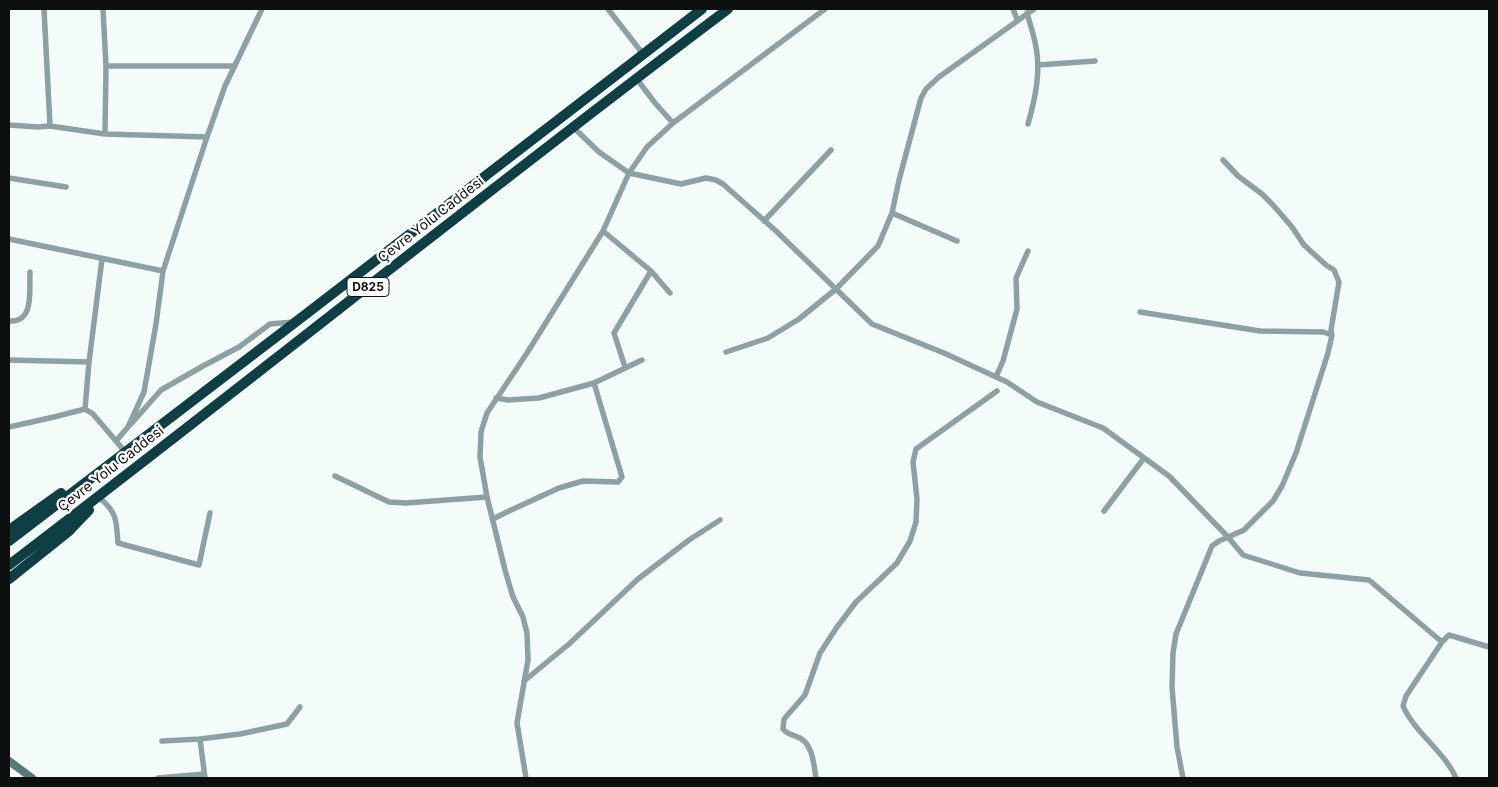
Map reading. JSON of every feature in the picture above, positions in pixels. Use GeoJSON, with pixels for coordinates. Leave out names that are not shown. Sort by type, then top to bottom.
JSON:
{"type":"FeatureCollection","features":[{"type":"Feature","properties":{"kind":"highway","name":"Çevre Yolu Caddesi"},"geometry":{"type":"LineString","coordinates":[[9,541],[297,322],[702,9]]}},
{"type":"Feature","properties":{"kind":"highway","name":"Çevre Yolu Caddesi"},"geometry":{"type":"LineString","coordinates":[[9,565],[572,127],[728,9]]}},
{"type":"Feature","properties":{"kind":"highway"},"geometry":{"type":"LineString","coordinates":[[9,530],[29,514],[125,452]]}},
{"type":"Feature","properties":{"kind":"highway"},"geometry":{"type":"LineString","coordinates":[[9,579],[69,531],[110,488]]}},
{"type":"Feature","properties":{"kind":"street"},"geometry":{"type":"LineString","coordinates":[[44,9],[50,126]]}},
{"type":"Feature","properties":{"kind":"street"},"geometry":{"type":"LineString","coordinates":[[103,9],[106,66],[105,134]]}},
{"type":"Feature","properties":{"kind":"street"},"geometry":{"type":"LineString","coordinates":[[128,427],[144,392],[163,271],[225,86],[262,9]]}},
{"type":"Feature","properties":{"kind":"street"},"geometry":{"type":"LineString","coordinates":[[608,9],[643,54]]}},
{"type":"Feature","properties":{"kind":"street"},"geometry":{"type":"LineString","coordinates":[[526,778],[517,723],[528,660],[527,633],[524,617],[513,597],[504,570],[493,519],[486,497],[480,457],[481,432],[488,413],[603,231],[629,173],[647,147],[673,123],[825,9]]}},
{"type":"Feature","properties":{"kind":"street"},"geometry":{"type":"LineString","coordinates":[[1013,9],[1017,20]]}},
{"type":"Feature","properties":{"kind":"street"},"geometry":{"type":"LineString","coordinates":[[726,352],[768,338],[799,319],[836,289],[878,246],[892,212],[921,98],[926,89],[939,77],[1027,12],[1034,9]]}},
{"type":"Feature","properties":{"kind":"street"},"geometry":{"type":"LineString","coordinates":[[1027,12],[1036,47],[1038,65],[1036,96],[1028,124]]}},
{"type":"Feature","properties":{"kind":"street"},"geometry":{"type":"LineString","coordinates":[[1038,65],[1095,62]]}},
{"type":"Feature","properties":{"kind":"street"},"geometry":{"type":"LineString","coordinates":[[106,66],[235,66]]}},
{"type":"Feature","properties":{"kind":"street"},"geometry":{"type":"LineString","coordinates":[[636,78],[673,123]]}},
{"type":"Feature","properties":{"kind":"street"},"geometry":{"type":"LineString","coordinates":[[9,124],[38,127],[50,126],[105,134],[207,137]]}},
{"type":"Feature","properties":{"kind":"street"},"geometry":{"type":"LineString","coordinates":[[572,127],[599,152],[629,173],[681,184],[706,178],[723,184],[764,220],[872,324],[944,353],[1007,382],[1037,402],[1103,428],[1169,476],[1243,555],[1300,572],[1369,580],[1442,642]]}},
{"type":"Feature","properties":{"kind":"street"},"geometry":{"type":"LineString","coordinates":[[764,220],[831,150]]}},
{"type":"Feature","properties":{"kind":"street"},"geometry":{"type":"LineString","coordinates":[[1183,778],[1177,747],[1172,687],[1173,653],[1176,634],[1212,546],[1244,530],[1273,501],[1282,486],[1296,453],[1328,353],[1338,282],[1334,270],[1304,245],[1292,227],[1273,205],[1238,176],[1223,160]]}},
{"type":"Feature","properties":{"kind":"street"},"geometry":{"type":"LineString","coordinates":[[9,178],[66,187]]}},
{"type":"Feature","properties":{"kind":"street"},"geometry":{"type":"LineString","coordinates":[[892,212],[957,241]]}},
{"type":"Feature","properties":{"kind":"street"},"geometry":{"type":"LineString","coordinates":[[603,231],[651,271],[670,293]]}},
{"type":"Feature","properties":{"kind":"street"},"geometry":{"type":"LineString","coordinates":[[9,239],[163,271]]}},
{"type":"Feature","properties":{"kind":"street"},"geometry":{"type":"LineString","coordinates":[[996,377],[1007,347],[1017,308],[1016,278],[1028,251]]}},
{"type":"Feature","properties":{"kind":"street"},"geometry":{"type":"LineString","coordinates":[[85,409],[102,259]]}},
{"type":"Feature","properties":{"kind":"street"},"geometry":{"type":"LineString","coordinates":[[625,367],[614,333],[651,271]]}},
{"type":"Feature","properties":{"kind":"street"},"geometry":{"type":"LineString","coordinates":[[9,321],[21,319],[27,312],[30,272]]}},
{"type":"Feature","properties":{"kind":"street"},"geometry":{"type":"LineString","coordinates":[[1140,312],[1260,331],[1323,332],[1332,335]]}},
{"type":"Feature","properties":{"kind":"street"},"geometry":{"type":"LineString","coordinates":[[116,441],[161,390],[239,347],[270,324],[297,322]]}},
{"type":"Feature","properties":{"kind":"street"},"geometry":{"type":"LineString","coordinates":[[9,360],[89,362]]}},
{"type":"Feature","properties":{"kind":"street"},"geometry":{"type":"LineString","coordinates":[[496,398],[508,400],[539,398],[594,382],[642,360]]}},
{"type":"Feature","properties":{"kind":"street"},"geometry":{"type":"LineString","coordinates":[[493,519],[559,488],[583,481],[618,482],[622,477],[594,382]]}},
{"type":"Feature","properties":{"kind":"street"},"geometry":{"type":"LineString","coordinates":[[816,778],[809,747],[803,739],[786,733],[783,729],[784,720],[805,695],[820,653],[837,627],[856,602],[897,563],[910,541],[916,522],[917,499],[913,462],[916,449],[997,391]]}},
{"type":"Feature","properties":{"kind":"street"},"geometry":{"type":"LineString","coordinates":[[9,427],[85,409]]}},
{"type":"Feature","properties":{"kind":"street"},"geometry":{"type":"LineString","coordinates":[[85,409],[92,414],[125,452]]}},
{"type":"Feature","properties":{"kind":"street"},"geometry":{"type":"LineString","coordinates":[[1104,511],[1144,458]]}},
{"type":"Feature","properties":{"kind":"street"},"geometry":{"type":"LineString","coordinates":[[335,476],[389,502],[406,503],[486,497]]}},
{"type":"Feature","properties":{"kind":"street"},"geometry":{"type":"LineString","coordinates":[[100,498],[110,507],[116,517],[118,543],[199,565],[210,513]]}},
{"type":"Feature","properties":{"kind":"street"},"geometry":{"type":"LineString","coordinates":[[524,681],[568,644],[638,579],[689,540],[720,520]]}},
{"type":"Feature","properties":{"kind":"street"},"geometry":{"type":"LineString","coordinates":[[1456,778],[1438,752],[1408,719],[1402,706],[1406,696],[1442,642],[1449,635],[1489,647]]}},
{"type":"Feature","properties":{"kind":"street"},"geometry":{"type":"LineString","coordinates":[[162,741],[240,734],[287,724],[300,707]]}},
{"type":"Feature","properties":{"kind":"street"},"geometry":{"type":"LineString","coordinates":[[158,778],[204,776],[200,739]]}},
{"type":"Feature","properties":{"kind":"street"},"geometry":{"type":"LineString","coordinates":[[9,761],[32,778]]}}]}
